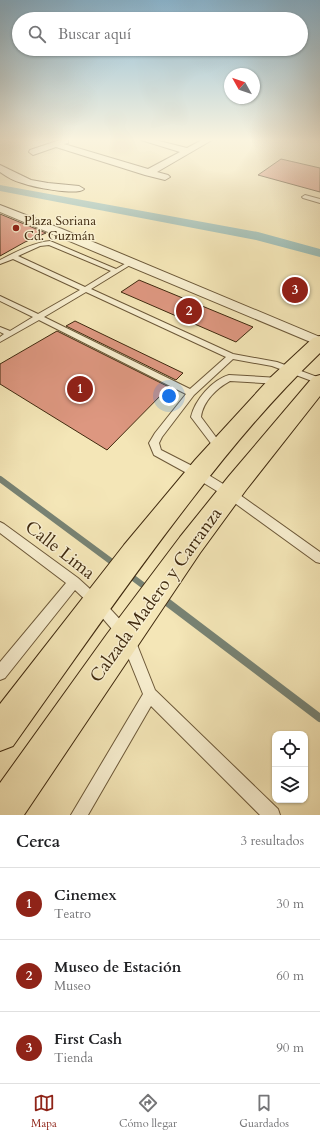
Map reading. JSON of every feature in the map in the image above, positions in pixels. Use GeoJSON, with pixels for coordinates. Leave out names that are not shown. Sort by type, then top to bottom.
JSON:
{"type":"FeatureCollection","features":[{"type":"Feature","properties":{"kind":"main road"},"geometry":{"type":"LineString","coordinates":[[0,733],[101,598],[219,448],[285,376],[320,342]]}},
{"type":"Feature","properties":{"kind":"main road","name":"Calzada Madero y Carranza"},"geometry":{"type":"LineString","coordinates":[[1,815],[190,545],[229,493],[320,382]]}},
{"type":"Feature","properties":{"kind":"street"},"geometry":{"type":"LineString","coordinates":[[18,178],[34,185],[79,189]]}},
{"type":"Feature","properties":{"kind":"street"},"geometry":{"type":"LineString","coordinates":[[0,204],[320,333]]}},
{"type":"Feature","properties":{"kind":"street"},"geometry":{"type":"LineString","coordinates":[[0,208],[320,342]]}},
{"type":"Feature","properties":{"kind":"lane"},"geometry":{"type":"LineString","coordinates":[[305,197],[320,201]]}},
{"type":"Feature","properties":{"kind":"lane"},"geometry":{"type":"LineString","coordinates":[[0,262],[39,244],[50,243],[116,271]]}},
{"type":"Feature","properties":{"kind":"lane"},"geometry":{"type":"LineString","coordinates":[[12,256],[232,356],[274,364],[285,376]]}},
{"type":"Feature","properties":{"kind":"lane"},"geometry":{"type":"LineString","coordinates":[[0,340],[132,262]]}},
{"type":"Feature","properties":{"kind":"lane"},"geometry":{"type":"LineString","coordinates":[[0,298],[191,393]]}},
{"type":"Feature","properties":{"kind":"lane"},"geometry":{"type":"LineString","coordinates":[[0,329],[10,334]]}},
{"type":"Feature","properties":{"kind":"lane"},"geometry":{"type":"LineString","coordinates":[[232,356],[191,393],[158,435],[154,443],[157,452],[229,493],[320,558]]}},
{"type":"Feature","properties":{"kind":"lane"},"geometry":{"type":"LineString","coordinates":[[219,448],[196,417],[198,407],[222,381],[237,377],[285,376],[320,382]]}},
{"type":"Feature","properties":{"kind":"lane","name":"Calle Lima"},"geometry":{"type":"LineString","coordinates":[[0,527],[74,582],[101,598],[132,626]]}},
{"type":"Feature","properties":{"kind":"lane"},"geometry":{"type":"LineString","coordinates":[[0,674],[74,582]]}},
{"type":"Feature","properties":{"kind":"lane"},"geometry":{"type":"LineString","coordinates":[[132,626],[150,695],[272,815]]}},
{"type":"Feature","properties":{"kind":"lane"},"geometry":{"type":"LineString","coordinates":[[79,815],[150,695]]}},
{"type":"Feature","properties":{"kind":"building"},"geometry":{"type":"Polygon","coordinates":[[[269,178],[320,178],[320,192],[269,178]]]}},
{"type":"Feature","properties":{"kind":"building"},"geometry":{"type":"Polygon","coordinates":[[[0,214],[46,233],[25,242],[0,256],[0,214]]]}},
{"type":"Feature","properties":{"kind":"building"},"geometry":{"type":"Polygon","coordinates":[[[139,280],[253,327],[236,342],[121,292],[139,280]]]}},
{"type":"Feature","properties":{"kind":"building"},"geometry":{"type":"Polygon","coordinates":[[[75,321],[183,373],[176,380],[66,326],[75,321]]]}},
{"type":"Feature","properties":{"kind":"building"},"geometry":{"type":"Polygon","coordinates":[[[57,331],[169,387],[107,450],[0,384],[0,364],[57,331]]]}},
{"type":"Feature","properties":{"kind":"waterway"},"geometry":{"type":"LineString","coordinates":[[0,188],[258,236],[320,253]]}},
{"type":"Feature","properties":{"kind":"waterway"},"geometry":{"type":"LineString","coordinates":[[0,479],[116,565]]}},
{"type":"Feature","properties":{"kind":"waterway"},"geometry":{"type":"LineString","coordinates":[[128,574],[148,589]]}},
{"type":"Feature","properties":{"kind":"waterway"},"geometry":{"type":"LineString","coordinates":[[163,599],[320,718]]}},
{"type":"Feature","properties":{"kind":"place","name":"Plaza Soriana Cd. Guzmán"},"geometry":{"type":"Point","coordinates":[16,228]}},
{"type":"Feature","properties":{"kind":"place","name":"First Cash"},"geometry":{"type":"Point","coordinates":[295,290]}},
{"type":"Feature","properties":{"kind":"place","name":"Museo de Estación"},"geometry":{"type":"Point","coordinates":[189,311]}},
{"type":"Feature","properties":{"kind":"place","name":"Cinemex"},"geometry":{"type":"Point","coordinates":[80,389]}}]}
